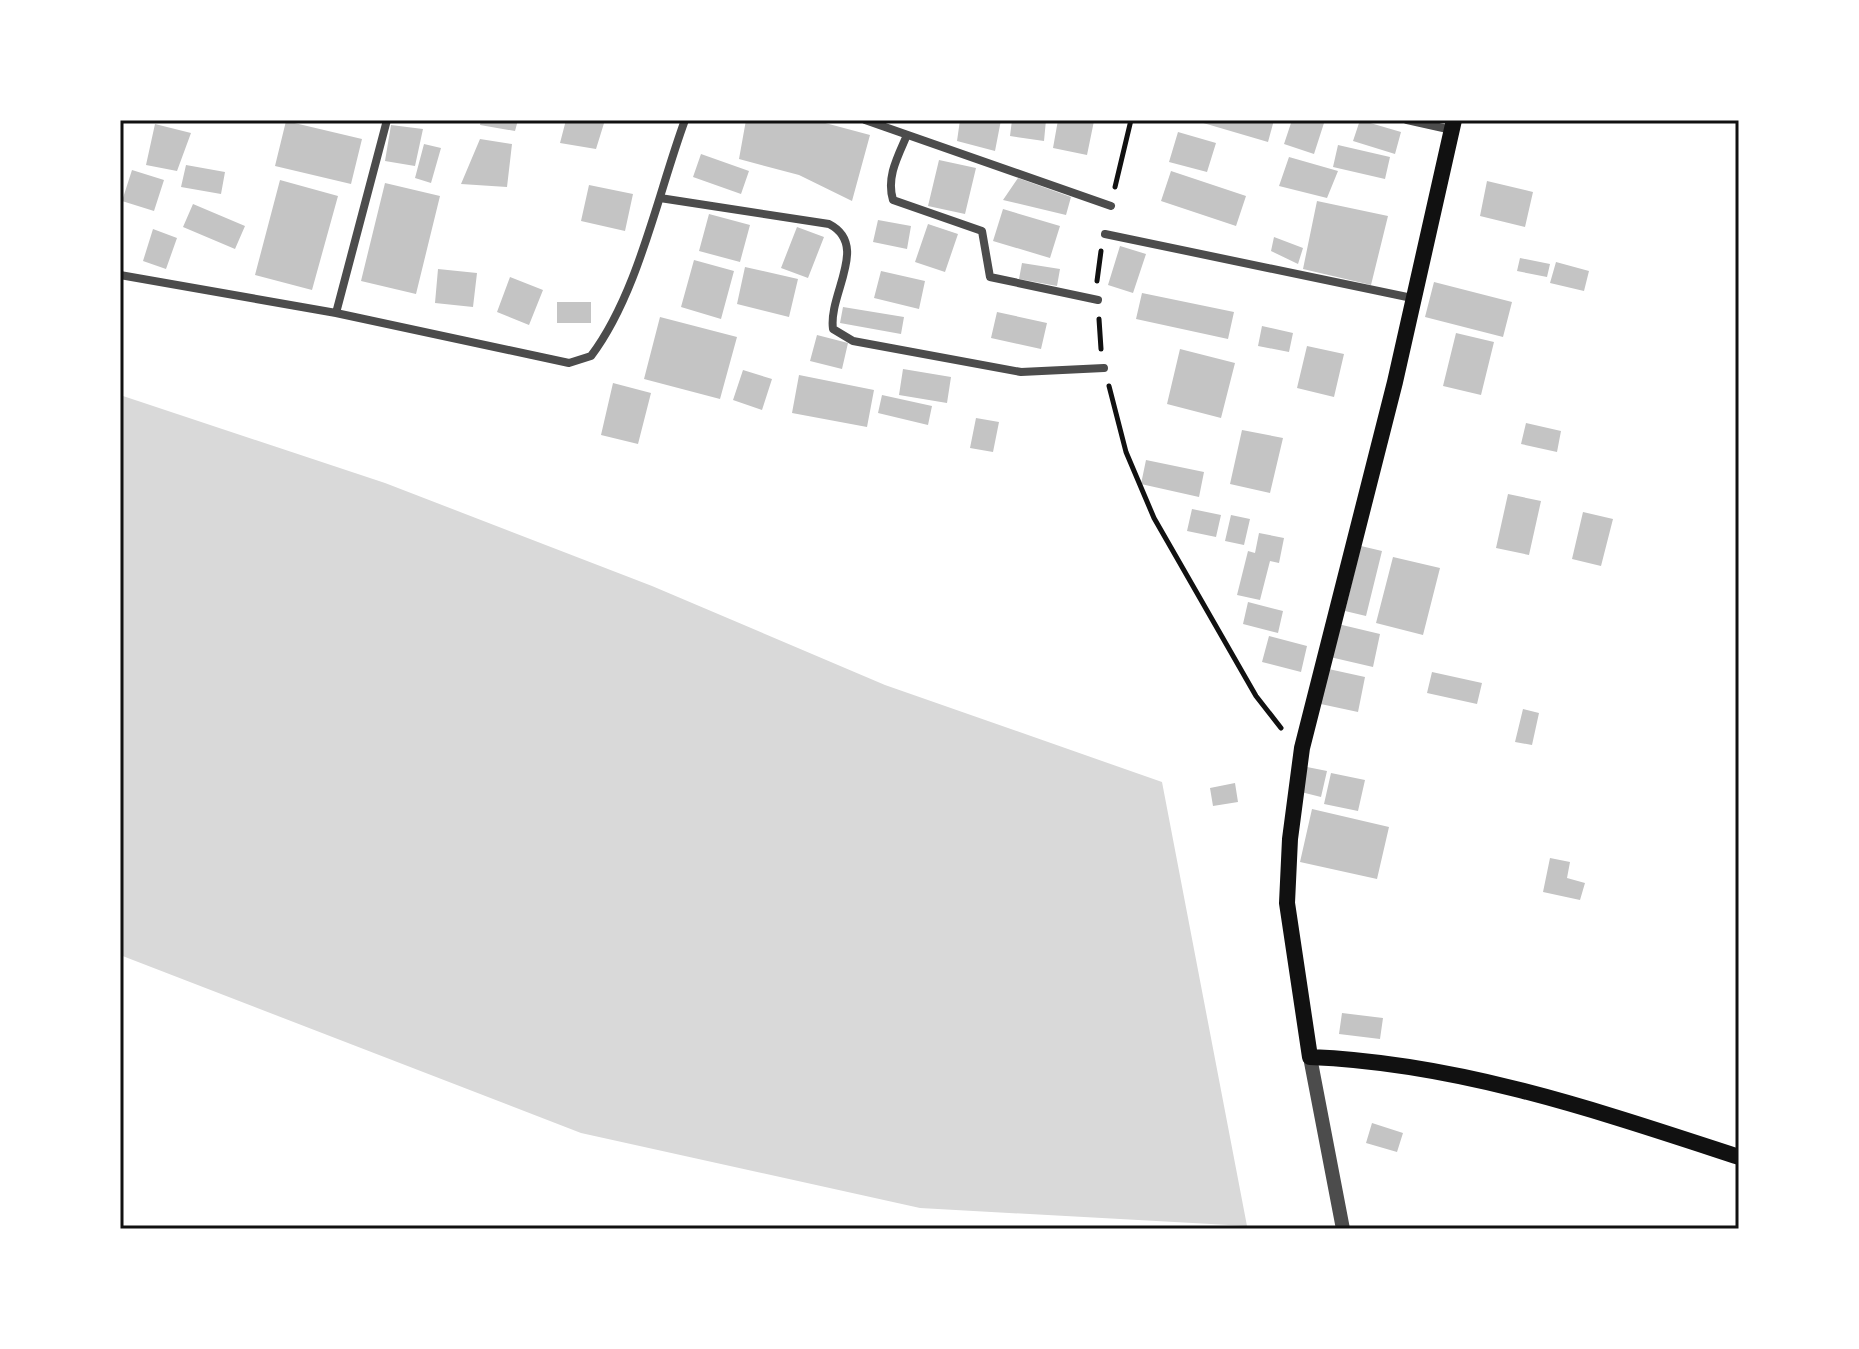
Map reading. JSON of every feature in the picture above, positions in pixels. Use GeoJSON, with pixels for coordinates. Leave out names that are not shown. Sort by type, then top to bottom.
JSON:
{"type":"FeatureCollection","features":[{"type":"Feature","properties":{"kind":"main road"},"geometry":{"type":"LineString","coordinates":[[1453,125],[1395,382],[1302,748],[1290,839],[1287,903],[1310,1057],[1370,1060],[1437,1069],[1563,1100],[1739,1157]]}},
{"type":"Feature","properties":{"kind":"street"},"geometry":{"type":"LineString","coordinates":[[336,313],[387,120]]}},
{"type":"Feature","properties":{"kind":"street"},"geometry":{"type":"LineString","coordinates":[[120,275],[336,313],[569,363],[591,356],[613,320],[660,198],[685,120]]}},
{"type":"Feature","properties":{"kind":"street"},"geometry":{"type":"LineString","coordinates":[[865,120],[889,124],[907,135],[1111,206]]}},
{"type":"Feature","properties":{"kind":"street"},"geometry":{"type":"LineString","coordinates":[[1407,120],[1453,125]]}},
{"type":"Feature","properties":{"kind":"street"},"geometry":{"type":"LineString","coordinates":[[907,135],[892,169],[890,189],[893,200],[982,231],[990,277],[1098,300]]}},
{"type":"Feature","properties":{"kind":"street"},"geometry":{"type":"LineString","coordinates":[[660,198],[829,224],[842,231],[848,241],[847,259],[831,317],[833,329],[853,341],[1021,372],[1104,368]]}},
{"type":"Feature","properties":{"kind":"street"},"geometry":{"type":"LineString","coordinates":[[1105,234],[1412,298]]}},
{"type":"Feature","properties":{"kind":"street"},"geometry":{"type":"LineString","coordinates":[[1310,1057],[1343,1229]]}},
{"type":"Feature","properties":{"kind":"path"},"geometry":{"type":"LineString","coordinates":[[1111,206],[1131,120]]}},
{"type":"Feature","properties":{"kind":"path"},"geometry":{"type":"LineString","coordinates":[[1105,234],[1099,264],[1098,300],[1104,368],[1139,487],[1164,537],[1256,696],[1273,721],[1302,748]]}},
{"type":"Feature","properties":{"kind":"shaded area"},"geometry":{"type":"Polygon","coordinates":[[[120,395],[385,483],[652,586],[885,685],[1162,782],[1247,1226],[920,1208],[581,1133],[120,955],[120,395]]]}},
{"type":"Feature","properties":{"kind":"building"},"geometry":{"type":"Polygon","coordinates":[[[481,120],[518,120],[515,131],[480,125],[481,120]]]}},
{"type":"Feature","properties":{"kind":"building"},"geometry":{"type":"Polygon","coordinates":[[[566,120],[605,120],[596,149],[560,143],[566,120]]]}},
{"type":"Feature","properties":{"kind":"building"},"geometry":{"type":"Polygon","coordinates":[[[746,120],[814,120],[870,135],[852,201],[799,175],[739,159],[746,120]]]}},
{"type":"Feature","properties":{"kind":"building"},"geometry":{"type":"Polygon","coordinates":[[[960,120],[1001,120],[995,151],[957,141],[960,120]]]}},
{"type":"Feature","properties":{"kind":"building"},"geometry":{"type":"Polygon","coordinates":[[[1012,120],[1046,120],[1044,141],[1010,136],[1012,120]]]}},
{"type":"Feature","properties":{"kind":"building"},"geometry":{"type":"Polygon","coordinates":[[[1058,120],[1094,121],[1087,155],[1053,148],[1058,120]]]}},
{"type":"Feature","properties":{"kind":"building"},"geometry":{"type":"Polygon","coordinates":[[[1193,120],[1274,120],[1268,142],[1193,120]]]}},
{"type":"Feature","properties":{"kind":"building"},"geometry":{"type":"Polygon","coordinates":[[[1292,120],[1324,123],[1314,154],[1284,144],[1292,120]]]}},
{"type":"Feature","properties":{"kind":"building"},"geometry":{"type":"Polygon","coordinates":[[[1360,120],[1401,132],[1395,154],[1353,141],[1360,120]]]}},
{"type":"Feature","properties":{"kind":"building"},"geometry":{"type":"Polygon","coordinates":[[[286,121],[362,139],[351,184],[275,166],[286,121]]]}},
{"type":"Feature","properties":{"kind":"building"},"geometry":{"type":"Polygon","coordinates":[[[155,124],[191,133],[177,171],[146,165],[155,124]]]}},
{"type":"Feature","properties":{"kind":"building"},"geometry":{"type":"Polygon","coordinates":[[[391,125],[423,129],[415,166],[385,161],[391,125]]]}},
{"type":"Feature","properties":{"kind":"building"},"geometry":{"type":"Polygon","coordinates":[[[1178,132],[1216,143],[1207,172],[1169,162],[1178,132]]]}},
{"type":"Feature","properties":{"kind":"building"},"geometry":{"type":"Polygon","coordinates":[[[480,139],[512,144],[507,187],[461,184],[480,139]]]}},
{"type":"Feature","properties":{"kind":"building"},"geometry":{"type":"Polygon","coordinates":[[[424,144],[441,148],[431,183],[415,178],[424,144]]]}},
{"type":"Feature","properties":{"kind":"building"},"geometry":{"type":"Polygon","coordinates":[[[1338,145],[1390,157],[1385,179],[1333,167],[1338,145]]]}},
{"type":"Feature","properties":{"kind":"building"},"geometry":{"type":"Polygon","coordinates":[[[701,154],[749,171],[741,194],[693,177],[701,154]]]}},
{"type":"Feature","properties":{"kind":"building"},"geometry":{"type":"Polygon","coordinates":[[[1289,157],[1338,171],[1327,198],[1279,186],[1289,157]]]}},
{"type":"Feature","properties":{"kind":"building"},"geometry":{"type":"Polygon","coordinates":[[[939,160],[976,168],[965,214],[928,206],[939,160]]]}},
{"type":"Feature","properties":{"kind":"building"},"geometry":{"type":"Polygon","coordinates":[[[186,165],[225,172],[221,194],[181,187],[186,165]]]}},
{"type":"Feature","properties":{"kind":"building"},"geometry":{"type":"Polygon","coordinates":[[[132,170],[164,180],[154,211],[122,201],[132,170]]]}},
{"type":"Feature","properties":{"kind":"building"},"geometry":{"type":"Polygon","coordinates":[[[1171,171],[1246,196],[1236,226],[1161,201],[1171,171]]]}},
{"type":"Feature","properties":{"kind":"building"},"geometry":{"type":"Polygon","coordinates":[[[1018,178],[1071,197],[1066,215],[1003,200],[1018,178]]]}},
{"type":"Feature","properties":{"kind":"building"},"geometry":{"type":"Polygon","coordinates":[[[280,180],[338,196],[312,290],[255,275],[280,180]]]}},
{"type":"Feature","properties":{"kind":"building"},"geometry":{"type":"Polygon","coordinates":[[[1487,181],[1533,192],[1525,227],[1480,216],[1487,181]]]}},
{"type":"Feature","properties":{"kind":"building"},"geometry":{"type":"Polygon","coordinates":[[[385,183],[440,196],[416,294],[361,281],[385,183]]]}},
{"type":"Feature","properties":{"kind":"building"},"geometry":{"type":"Polygon","coordinates":[[[589,185],[633,194],[625,231],[581,221],[589,185]]]}},
{"type":"Feature","properties":{"kind":"building"},"geometry":{"type":"Polygon","coordinates":[[[1317,201],[1388,216],[1371,285],[1303,269],[1317,201]]]}},
{"type":"Feature","properties":{"kind":"building"},"geometry":{"type":"Polygon","coordinates":[[[193,204],[245,226],[235,249],[183,227],[193,204]]]}},
{"type":"Feature","properties":{"kind":"building"},"geometry":{"type":"Polygon","coordinates":[[[1003,209],[1060,226],[1050,258],[993,241],[1003,209]]]}},
{"type":"Feature","properties":{"kind":"building"},"geometry":{"type":"Polygon","coordinates":[[[709,214],[750,225],[740,262],[699,251],[709,214]]]}},
{"type":"Feature","properties":{"kind":"building"},"geometry":{"type":"Polygon","coordinates":[[[878,220],[911,226],[907,249],[873,242],[878,220]]]}},
{"type":"Feature","properties":{"kind":"building"},"geometry":{"type":"Polygon","coordinates":[[[928,224],[958,234],[945,272],[915,262],[928,224]]]}},
{"type":"Feature","properties":{"kind":"building"},"geometry":{"type":"Polygon","coordinates":[[[797,227],[824,237],[808,278],[781,268],[797,227]]]}},
{"type":"Feature","properties":{"kind":"building"},"geometry":{"type":"Polygon","coordinates":[[[153,229],[177,238],[166,269],[143,261],[153,229]]]}},
{"type":"Feature","properties":{"kind":"building"},"geometry":{"type":"Polygon","coordinates":[[[1274,237],[1303,248],[1298,264],[1271,251],[1274,237]]]}},
{"type":"Feature","properties":{"kind":"building"},"geometry":{"type":"Polygon","coordinates":[[[1120,246],[1146,254],[1133,293],[1108,285],[1120,246]]]}},
{"type":"Feature","properties":{"kind":"building"},"geometry":{"type":"Polygon","coordinates":[[[1520,258],[1550,264],[1547,277],[1517,271],[1520,258]]]}},
{"type":"Feature","properties":{"kind":"building"},"geometry":{"type":"Polygon","coordinates":[[[694,260],[734,271],[721,319],[681,307],[694,260]]]}},
{"type":"Feature","properties":{"kind":"building"},"geometry":{"type":"Polygon","coordinates":[[[1556,262],[1589,271],[1584,291],[1550,283],[1556,262]]]}},
{"type":"Feature","properties":{"kind":"building"},"geometry":{"type":"Polygon","coordinates":[[[1022,263],[1060,269],[1057,286],[1019,279],[1022,263]]]}},
{"type":"Feature","properties":{"kind":"building"},"geometry":{"type":"Polygon","coordinates":[[[745,267],[798,279],[789,317],[737,304],[745,267]]]}},
{"type":"Feature","properties":{"kind":"building"},"geometry":{"type":"Polygon","coordinates":[[[438,269],[477,273],[473,307],[435,303],[438,269]]]}},
{"type":"Feature","properties":{"kind":"building"},"geometry":{"type":"Polygon","coordinates":[[[881,271],[925,281],[919,309],[874,298],[881,271]]]}},
{"type":"Feature","properties":{"kind":"building"},"geometry":{"type":"Polygon","coordinates":[[[510,277],[543,290],[529,325],[497,312],[510,277]]]}},
{"type":"Feature","properties":{"kind":"building"},"geometry":{"type":"Polygon","coordinates":[[[1434,282],[1512,302],[1503,337],[1425,317],[1434,282]]]}},
{"type":"Feature","properties":{"kind":"building"},"geometry":{"type":"Polygon","coordinates":[[[1142,293],[1234,312],[1228,339],[1136,319],[1142,293]]]}},
{"type":"Feature","properties":{"kind":"building"},"geometry":{"type":"Polygon","coordinates":[[[557,302],[591,302],[591,323],[557,323],[557,302]]]}},
{"type":"Feature","properties":{"kind":"building"},"geometry":{"type":"Polygon","coordinates":[[[843,307],[904,317],[901,334],[840,323],[843,307]]]}},
{"type":"Feature","properties":{"kind":"building"},"geometry":{"type":"Polygon","coordinates":[[[997,312],[1047,323],[1041,349],[991,338],[997,312]]]}},
{"type":"Feature","properties":{"kind":"building"},"geometry":{"type":"Polygon","coordinates":[[[660,317],[737,337],[720,399],[644,379],[660,317]]]}},
{"type":"Feature","properties":{"kind":"building"},"geometry":{"type":"Polygon","coordinates":[[[1262,326],[1293,333],[1289,352],[1258,346],[1262,326]]]}},
{"type":"Feature","properties":{"kind":"building"},"geometry":{"type":"Polygon","coordinates":[[[1456,333],[1494,342],[1481,395],[1443,386],[1456,333]]]}},
{"type":"Feature","properties":{"kind":"building"},"geometry":{"type":"Polygon","coordinates":[[[817,335],[848,343],[842,369],[810,361],[817,335]]]}},
{"type":"Feature","properties":{"kind":"building"},"geometry":{"type":"Polygon","coordinates":[[[1307,346],[1344,354],[1334,397],[1297,388],[1307,346]]]}},
{"type":"Feature","properties":{"kind":"building"},"geometry":{"type":"Polygon","coordinates":[[[1180,349],[1235,363],[1221,418],[1167,404],[1180,349]]]}},
{"type":"Feature","properties":{"kind":"building"},"geometry":{"type":"Polygon","coordinates":[[[903,369],[951,377],[947,403],[899,395],[903,369]]]}},
{"type":"Feature","properties":{"kind":"building"},"geometry":{"type":"Polygon","coordinates":[[[743,370],[772,379],[762,410],[733,400],[743,370]]]}},
{"type":"Feature","properties":{"kind":"building"},"geometry":{"type":"Polygon","coordinates":[[[799,375],[874,390],[867,427],[792,413],[799,375]]]}},
{"type":"Feature","properties":{"kind":"building"},"geometry":{"type":"Polygon","coordinates":[[[613,383],[651,393],[638,444],[601,435],[613,383]]]}},
{"type":"Feature","properties":{"kind":"building"},"geometry":{"type":"Polygon","coordinates":[[[882,395],[932,406],[928,425],[878,413],[882,395]]]}},
{"type":"Feature","properties":{"kind":"building"},"geometry":{"type":"Polygon","coordinates":[[[976,418],[999,422],[993,452],[970,448],[976,418]]]}},
{"type":"Feature","properties":{"kind":"building"},"geometry":{"type":"Polygon","coordinates":[[[1526,423],[1561,431],[1557,452],[1521,444],[1526,423]]]}},
{"type":"Feature","properties":{"kind":"building"},"geometry":{"type":"Polygon","coordinates":[[[1242,430],[1283,438],[1270,493],[1230,484],[1242,430]]]}},
{"type":"Feature","properties":{"kind":"building"},"geometry":{"type":"Polygon","coordinates":[[[1146,460],[1204,472],[1199,497],[1141,484],[1146,460]]]}},
{"type":"Feature","properties":{"kind":"building"},"geometry":{"type":"Polygon","coordinates":[[[1508,494],[1541,501],[1529,555],[1496,548],[1508,494]]]}},
{"type":"Feature","properties":{"kind":"building"},"geometry":{"type":"Polygon","coordinates":[[[1192,509],[1221,515],[1216,537],[1187,531],[1192,509]]]}},
{"type":"Feature","properties":{"kind":"building"},"geometry":{"type":"Polygon","coordinates":[[[1583,512],[1613,519],[1601,566],[1572,559],[1583,512]]]}},
{"type":"Feature","properties":{"kind":"building"},"geometry":{"type":"Polygon","coordinates":[[[1231,515],[1250,519],[1244,545],[1225,541],[1231,515]]]}},
{"type":"Feature","properties":{"kind":"building"},"geometry":{"type":"Polygon","coordinates":[[[1259,533],[1284,538],[1279,563],[1270,561],[1260,600],[1237,595],[1248,551],[1255,553],[1259,533]]]}},
{"type":"Feature","properties":{"kind":"building"},"geometry":{"type":"Polygon","coordinates":[[[1361,546],[1382,551],[1366,616],[1345,611],[1361,546]]]}},
{"type":"Feature","properties":{"kind":"building"},"geometry":{"type":"Polygon","coordinates":[[[1393,557],[1440,568],[1423,635],[1376,623],[1393,557]]]}},
{"type":"Feature","properties":{"kind":"building"},"geometry":{"type":"Polygon","coordinates":[[[1248,602],[1283,611],[1278,633],[1243,624],[1248,602]]]}},
{"type":"Feature","properties":{"kind":"building"},"geometry":{"type":"Polygon","coordinates":[[[1338,624],[1380,634],[1373,667],[1330,657],[1338,624]]]}},
{"type":"Feature","properties":{"kind":"building"},"geometry":{"type":"Polygon","coordinates":[[[1269,636],[1307,646],[1301,672],[1262,662],[1269,636]]]}},
{"type":"Feature","properties":{"kind":"building"},"geometry":{"type":"Polygon","coordinates":[[[1324,668],[1365,677],[1358,712],[1316,703],[1324,668]]]}},
{"type":"Feature","properties":{"kind":"building"},"geometry":{"type":"Polygon","coordinates":[[[1432,672],[1482,683],[1477,704],[1427,693],[1432,672]]]}},
{"type":"Feature","properties":{"kind":"building"},"geometry":{"type":"Polygon","coordinates":[[[1523,709],[1539,713],[1532,745],[1515,742],[1523,709]]]}},
{"type":"Feature","properties":{"kind":"building"},"geometry":{"type":"Polygon","coordinates":[[[1307,767],[1327,771],[1321,797],[1301,792],[1307,767]]]}},
{"type":"Feature","properties":{"kind":"building"},"geometry":{"type":"Polygon","coordinates":[[[1331,773],[1365,780],[1358,811],[1324,804],[1331,773]]]}},
{"type":"Feature","properties":{"kind":"building"},"geometry":{"type":"Polygon","coordinates":[[[1235,783],[1238,802],[1213,806],[1210,788],[1235,783]]]}},
{"type":"Feature","properties":{"kind":"building"},"geometry":{"type":"Polygon","coordinates":[[[1312,809],[1389,827],[1377,879],[1300,862],[1312,809]]]}},
{"type":"Feature","properties":{"kind":"building"},"geometry":{"type":"Polygon","coordinates":[[[1550,858],[1570,862],[1567,878],[1585,883],[1580,900],[1543,892],[1550,858]]]}},
{"type":"Feature","properties":{"kind":"building"},"geometry":{"type":"Polygon","coordinates":[[[1342,1013],[1383,1018],[1380,1039],[1339,1034],[1342,1013]]]}},
{"type":"Feature","properties":{"kind":"building"},"geometry":{"type":"Polygon","coordinates":[[[1372,1123],[1403,1133],[1397,1152],[1366,1143],[1372,1123]]]}}]}
